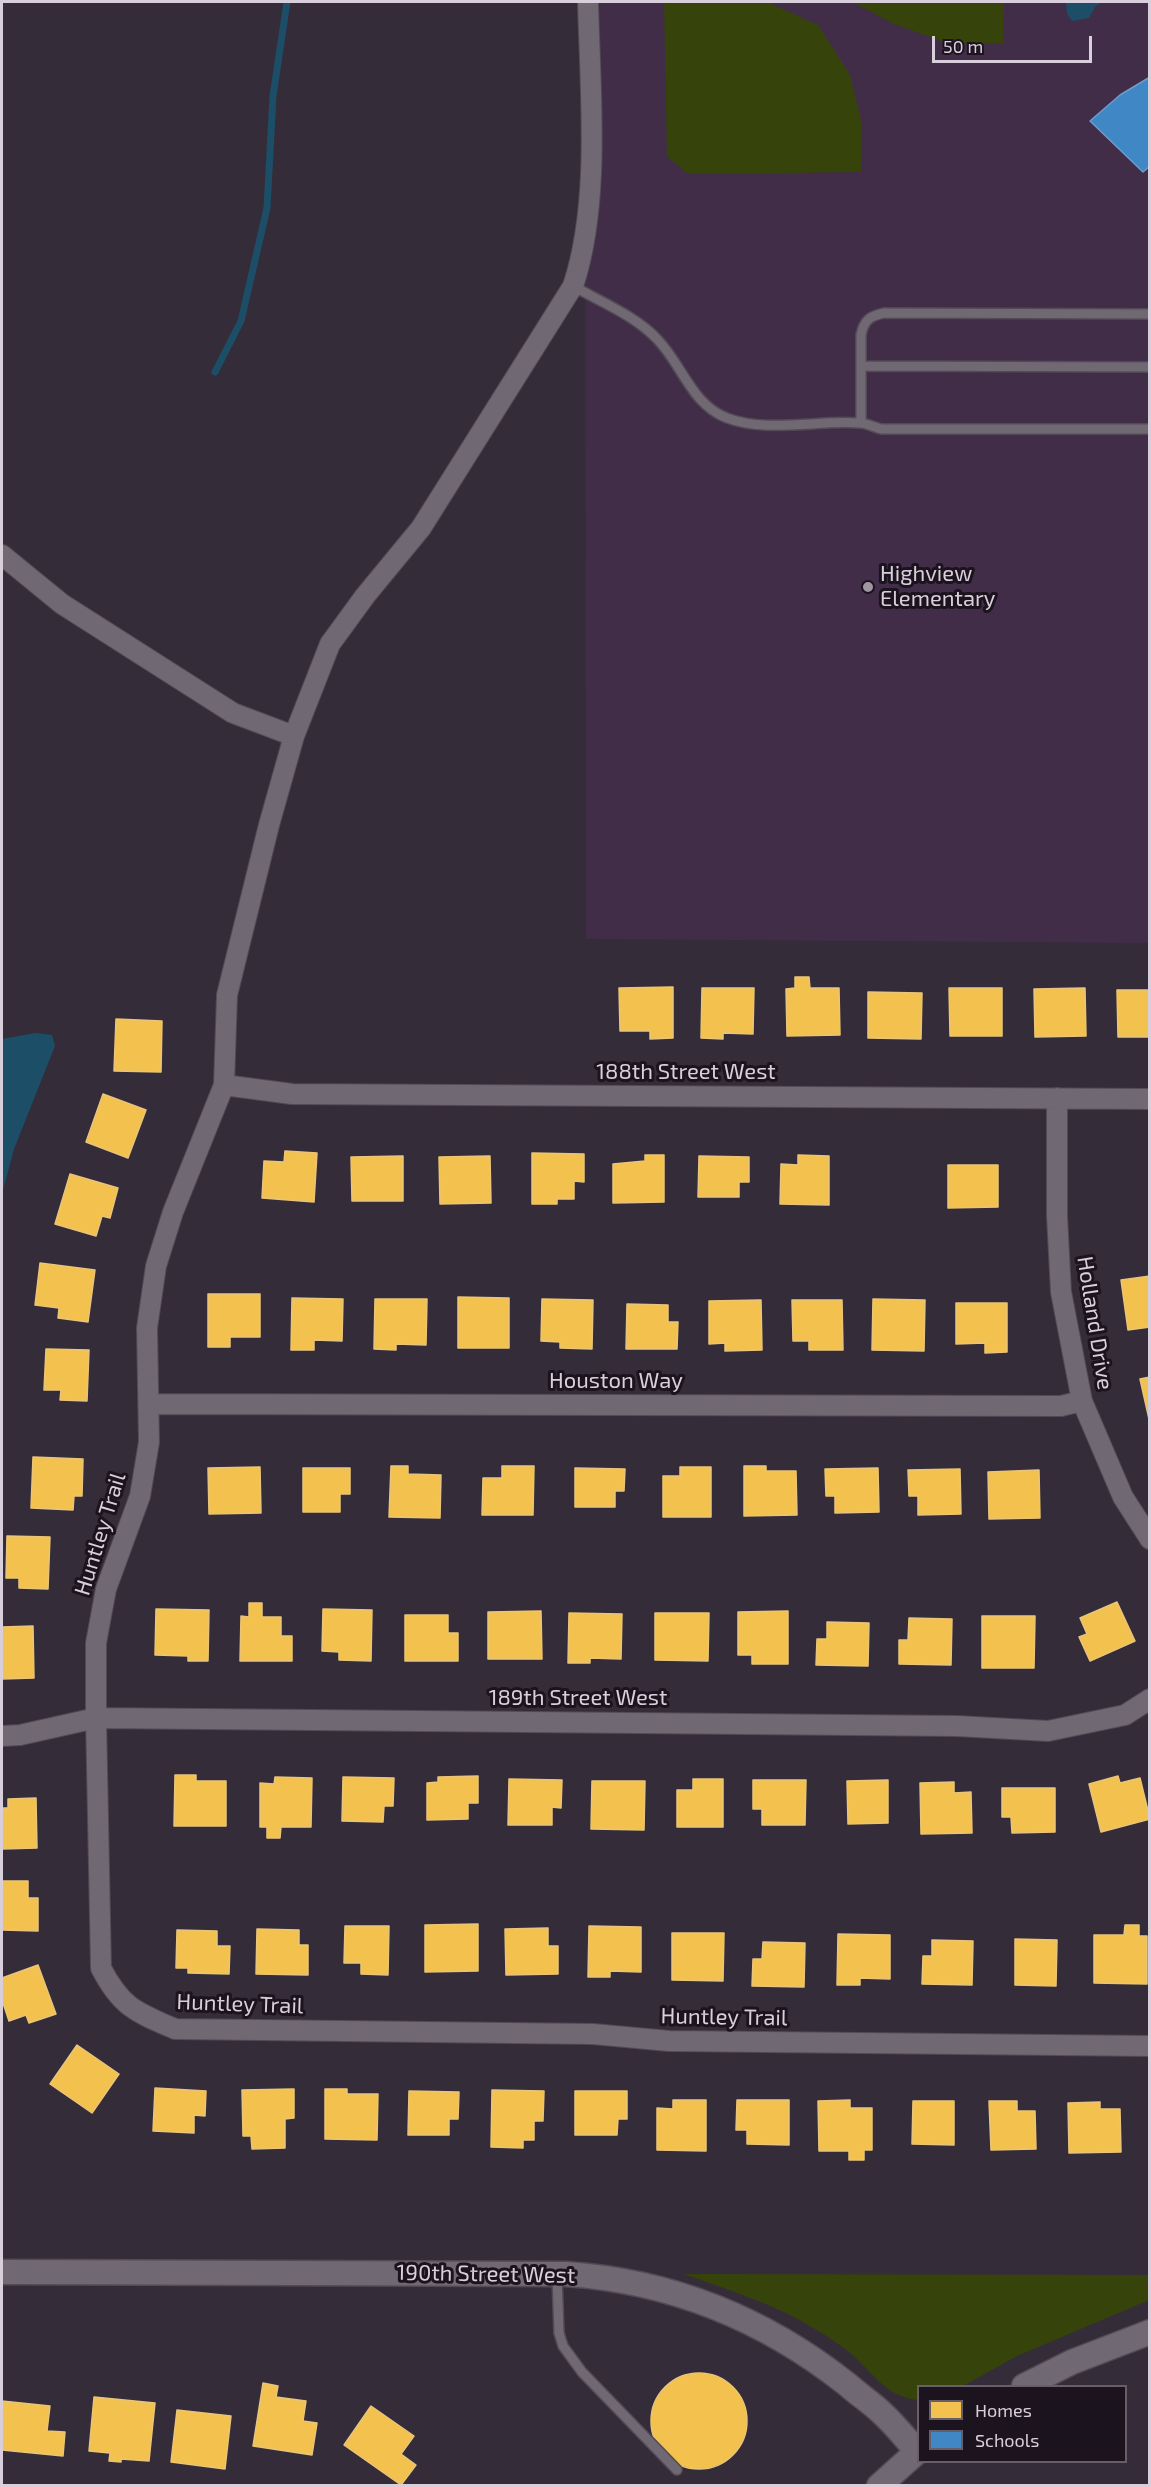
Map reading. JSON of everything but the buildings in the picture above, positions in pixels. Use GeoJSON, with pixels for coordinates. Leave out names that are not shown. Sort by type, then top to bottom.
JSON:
{"type":"FeatureCollection","features":[{"type":"Feature","properties":{"kind":"street","name":"Huntley Trail"},"geometry":{"type":"LineString","coordinates":[[588,2],[589,208],[579,267],[573,286],[421,528],[365,596],[330,644],[294,736],[269,825],[230,984],[224,1085],[173,1212],[156,1266],[147,1328],[150,1442],[140,1496],[105,1589],[98,1632],[96,1718],[101,1968],[112,1990],[135,2011],[175,2029],[593,2034],[669,2041],[1149,2046]]}},
{"type":"Feature","properties":{"kind":"street"},"geometry":{"type":"LineString","coordinates":[[2,555],[62,604],[233,713],[294,736]]}},
{"type":"Feature","properties":{"kind":"street","name":"188th Street West"},"geometry":{"type":"LineString","coordinates":[[224,1085],[292,1094],[1149,1099]]}},
{"type":"Feature","properties":{"kind":"street","name":"Holland Drive"},"geometry":{"type":"LineString","coordinates":[[1057,1098],[1057,1216],[1061,1292],[1082,1401],[1123,1497],[1149,1539]]}},
{"type":"Feature","properties":{"kind":"street","name":"Houston Way"},"geometry":{"type":"LineString","coordinates":[[149,1404],[1061,1406],[1082,1401]]}},
{"type":"Feature","properties":{"kind":"street","name":"189th Street West"},"geometry":{"type":"LineString","coordinates":[[2,1736],[20,1735],[96,1718],[957,1726],[1048,1731],[1125,1715],[1149,1699]]}},
{"type":"Feature","properties":{"kind":"street","name":"190th Street West"},"geometry":{"type":"LineString","coordinates":[[2,2272],[557,2274],[598,2276],[640,2283],[675,2292],[732,2312],[786,2341],[826,2368],[883,2414],[917,2450]]}},
{"type":"Feature","properties":{"kind":"street"},"geometry":{"type":"LineString","coordinates":[[1026,2385],[1072,2362],[1149,2332]]}},
{"type":"Feature","properties":{"kind":"street"},"geometry":{"type":"LineString","coordinates":[[879,2486],[917,2452]]}},
{"type":"Feature","properties":{"kind":"lane"},"geometry":{"type":"LineString","coordinates":[[573,286],[647,329],[669,353],[686,380],[709,408],[726,418],[746,423],[861,423],[881,429],[1149,429]]}},
{"type":"Feature","properties":{"kind":"lane"},"geometry":{"type":"LineString","coordinates":[[861,423],[863,324],[872,316],[885,313],[1149,314]]}},
{"type":"Feature","properties":{"kind":"lane"},"geometry":{"type":"LineString","coordinates":[[861,366],[1149,367]]}},
{"type":"Feature","properties":{"kind":"lane"},"geometry":{"type":"LineString","coordinates":[[557,2274],[559,2333],[567,2353],[582,2372],[676,2470]]}},
{"type":"Feature","properties":{"kind":"shaded area","name":"Highview Elementary"},"geometry":{"type":"Polygon","coordinates":[[[585,2],[1149,2],[1149,943],[586,939],[585,2]]]}},
{"type":"Feature","properties":{"kind":"green space"},"geometry":{"type":"Polygon","coordinates":[[[664,2],[767,2],[818,25],[850,75],[861,120],[861,172],[688,174],[667,156],[664,2]]]}},
{"type":"Feature","properties":{"kind":"green space"},"geometry":{"type":"Polygon","coordinates":[[[852,2],[1004,2],[1003,43],[946,43],[894,24],[852,2]]]}},
{"type":"Feature","properties":{"kind":"green space"},"geometry":{"type":"Polygon","coordinates":[[[684,2274],[1149,2275],[1149,2300],[1017,2356],[965,2385],[917,2385],[917,2400],[892,2391],[844,2348],[827,2336],[784,2312],[684,2274]]]}},
{"type":"Feature","properties":{"kind":"water"},"geometry":{"type":"Polygon","coordinates":[[[1066,2],[1102,2],[1095,7],[1089,18],[1072,21],[1067,14],[1066,2]]]}},
{"type":"Feature","properties":{"kind":"water"},"geometry":{"type":"Polygon","coordinates":[[[35,1033],[52,1035],[55,1046],[14,1149],[2,1194],[2,1039],[35,1033]]]}},
{"type":"Feature","properties":{"kind":"waterway"},"geometry":{"type":"LineString","coordinates":[[215,372],[241,321],[267,208],[273,96],[287,2]]}},
{"type":"Feature","properties":{"kind":"place","name":"Highview Elementary"},"geometry":{"type":"Point","coordinates":[868,587]}}]}
